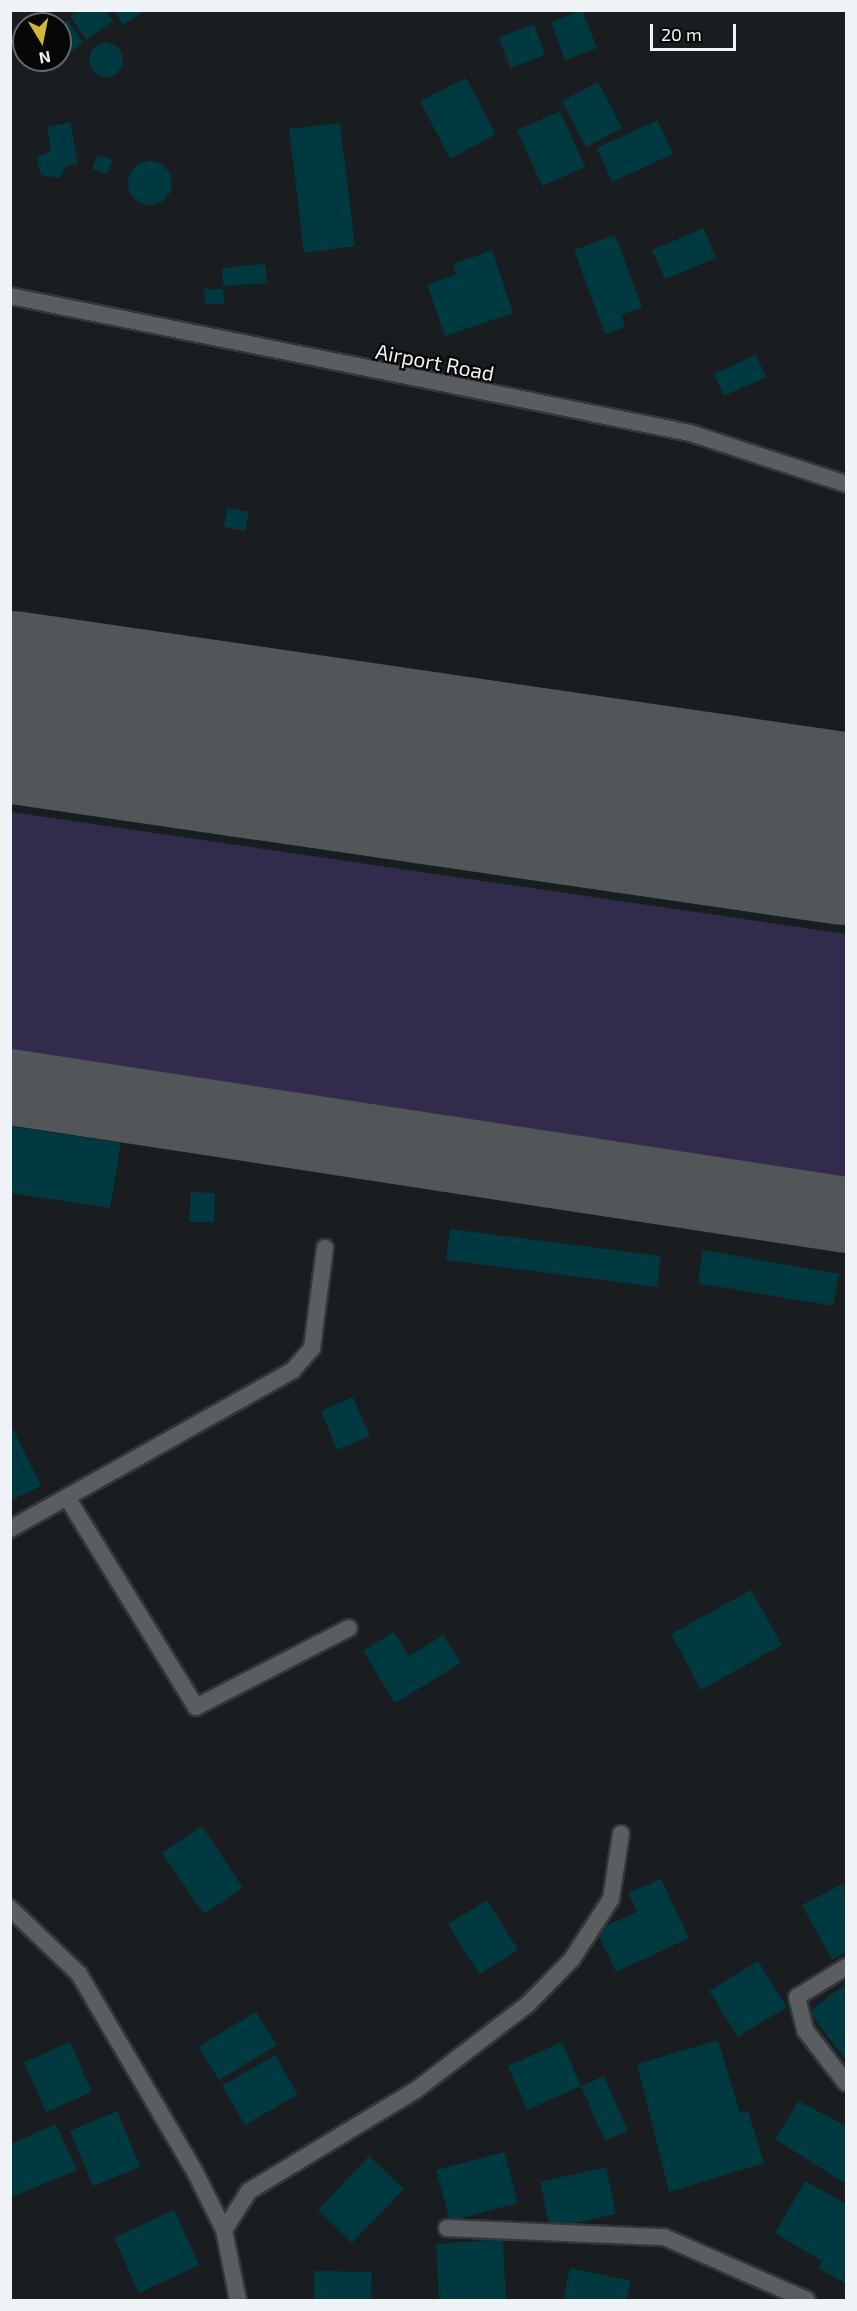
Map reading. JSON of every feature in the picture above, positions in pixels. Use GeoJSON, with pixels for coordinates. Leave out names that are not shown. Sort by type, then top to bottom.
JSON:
{"type":"FeatureCollection","features":[{"type":"Feature","properties":{"kind":"street","name":"Airport Road"},"geometry":{"type":"LineString","coordinates":[[10,296],[690,433],[846,484]]}},
{"type":"Feature","properties":{"kind":"street"},"geometry":{"type":"LineString","coordinates":[[10,1529],[68,1499],[293,1370],[312,1348],[325,1248]]}},
{"type":"Feature","properties":{"kind":"street"},"geometry":{"type":"LineString","coordinates":[[68,1499],[196,1707],[348,1628]]}},
{"type":"Feature","properties":{"kind":"street"},"geometry":{"type":"LineString","coordinates":[[224,2230],[249,2191],[416,2090],[528,2004],[572,1959],[611,1899],[621,1834]]}},
{"type":"Feature","properties":{"kind":"street"},"geometry":{"type":"LineString","coordinates":[[10,1908],[79,1974],[224,2230],[238,2301]]}},
{"type":"Feature","properties":{"kind":"street"},"geometry":{"type":"LineString","coordinates":[[846,1967],[797,1997],[805,2030],[846,2083]]}},
{"type":"Feature","properties":{"kind":"street"},"geometry":{"type":"LineString","coordinates":[[447,2228],[664,2237],[807,2301]]}},
{"type":"Feature","properties":{"kind":"shaded area"},"geometry":{"type":"Polygon","coordinates":[[[11,812],[846,934],[846,1193],[11,1071],[11,812]]]}},
{"type":"Feature","properties":{"kind":"building"},"geometry":{"type":"Polygon","coordinates":[[[78,10],[106,10],[113,21],[86,40],[72,19],[72,14],[78,10]]]}},
{"type":"Feature","properties":{"kind":"building"},"geometry":{"type":"Polygon","coordinates":[[[114,10],[146,10],[123,25],[114,10]]]}},
{"type":"Feature","properties":{"kind":"building"},"geometry":{"type":"Polygon","coordinates":[[[582,10],[597,48],[565,60],[551,22],[582,10]]]}},
{"type":"Feature","properties":{"kind":"building"},"geometry":{"type":"Polygon","coordinates":[[[534,24],[545,55],[510,68],[499,37],[534,24]]]}},
{"type":"Feature","properties":{"kind":"building"},"geometry":{"type":"Polygon","coordinates":[[[72,27],[83,43],[72,51],[72,27]]]}},
{"type":"Feature","properties":{"kind":"building"},"geometry":{"type":"Polygon","coordinates":[[[106,43],[118,48],[123,60],[118,72],[106,77],[94,72],[89,60],[94,48],[106,43]]]}},
{"type":"Feature","properties":{"kind":"building"},"geometry":{"type":"Polygon","coordinates":[[[466,78],[496,134],[450,159],[420,101],[466,78]]]}},
{"type":"Feature","properties":{"kind":"building"},"geometry":{"type":"Polygon","coordinates":[[[598,82],[622,128],[586,147],[562,101],[598,82]]]}},
{"type":"Feature","properties":{"kind":"building"},"geometry":{"type":"Polygon","coordinates":[[[560,111],[585,167],[542,186],[517,130],[560,111]]]}},
{"type":"Feature","properties":{"kind":"building"},"geometry":{"type":"Polygon","coordinates":[[[658,120],[673,154],[612,182],[597,148],[658,120]]]}},
{"type":"Feature","properties":{"kind":"building"},"geometry":{"type":"Polygon","coordinates":[[[70,122],[78,164],[66,166],[60,178],[41,175],[37,158],[51,150],[47,127],[70,122]]]}},
{"type":"Feature","properties":{"kind":"building"},"geometry":{"type":"Polygon","coordinates":[[[340,123],[355,246],[304,253],[289,129],[340,123]]]}},
{"type":"Feature","properties":{"kind":"building"},"geometry":{"type":"Polygon","coordinates":[[[97,155],[112,160],[107,174],[92,169],[97,155]]]}},
{"type":"Feature","properties":{"kind":"building"},"geometry":{"type":"Polygon","coordinates":[[[150,161],[165,168],[172,183],[165,198],[150,205],[135,198],[128,183],[135,168],[150,161]]]}},
{"type":"Feature","properties":{"kind":"building"},"geometry":{"type":"Polygon","coordinates":[[[704,228],[716,258],[665,279],[652,250],[704,228]]]}},
{"type":"Feature","properties":{"kind":"building"},"geometry":{"type":"Polygon","coordinates":[[[615,235],[642,307],[621,315],[625,327],[605,334],[574,250],[615,235]]]}},
{"type":"Feature","properties":{"kind":"building"},"geometry":{"type":"Polygon","coordinates":[[[492,250],[513,313],[445,336],[427,284],[456,275],[453,264],[492,250]]]}},
{"type":"Feature","properties":{"kind":"building"},"geometry":{"type":"Polygon","coordinates":[[[265,264],[267,283],[223,286],[222,268],[265,264]]]}},
{"type":"Feature","properties":{"kind":"building"},"geometry":{"type":"Polygon","coordinates":[[[204,289],[223,289],[224,304],[205,304],[204,289]]]}},
{"type":"Feature","properties":{"kind":"building"},"geometry":{"type":"Polygon","coordinates":[[[756,355],[766,377],[724,396],[714,374],[756,355]]]}},
{"type":"Feature","properties":{"kind":"building"},"geometry":{"type":"Polygon","coordinates":[[[227,508],[249,512],[245,531],[224,527],[227,508]]]}},
{"type":"Feature","properties":{"kind":"building"},"geometry":{"type":"Polygon","coordinates":[[[10,1126],[121,1143],[110,1208],[10,1193],[10,1126]]]}},
{"type":"Feature","properties":{"kind":"building"},"geometry":{"type":"Polygon","coordinates":[[[191,1192],[215,1193],[214,1222],[189,1222],[191,1192]]]}},
{"type":"Feature","properties":{"kind":"building"},"geometry":{"type":"Polygon","coordinates":[[[450,1229],[661,1256],[657,1287],[446,1260],[450,1229]]]}},
{"type":"Feature","properties":{"kind":"building"},"geometry":{"type":"Polygon","coordinates":[[[703,1250],[839,1274],[833,1306],[698,1283],[703,1250]]]}},
{"type":"Feature","properties":{"kind":"building"},"geometry":{"type":"Polygon","coordinates":[[[353,1397],[370,1436],[337,1450],[321,1411],[353,1397]]]}},
{"type":"Feature","properties":{"kind":"building"},"geometry":{"type":"Polygon","coordinates":[[[10,1423],[41,1486],[10,1501],[10,1423]]]}},
{"type":"Feature","properties":{"kind":"building"},"geometry":{"type":"Polygon","coordinates":[[[751,1590],[782,1645],[701,1690],[671,1634],[751,1590]]]}},
{"type":"Feature","properties":{"kind":"building"},"geometry":{"type":"Polygon","coordinates":[[[394,1632],[409,1656],[443,1635],[461,1663],[395,1703],[363,1651],[394,1632]]]}},
{"type":"Feature","properties":{"kind":"building"},"geometry":{"type":"Polygon","coordinates":[[[202,1826],[243,1888],[204,1914],[162,1853],[202,1826]]]}},
{"type":"Feature","properties":{"kind":"building"},"geometry":{"type":"Polygon","coordinates":[[[661,1879],[689,1938],[616,1972],[596,1930],[637,1912],[628,1893],[661,1879]]]}},
{"type":"Feature","properties":{"kind":"building"},"geometry":{"type":"Polygon","coordinates":[[[844,1883],[846,1953],[832,1960],[802,1905],[844,1883]]]}},
{"type":"Feature","properties":{"kind":"building"},"geometry":{"type":"Polygon","coordinates":[[[487,1900],[518,1950],[479,1974],[448,1924],[487,1900]]]}},
{"type":"Feature","properties":{"kind":"building"},"geometry":{"type":"Polygon","coordinates":[[[758,1961],[787,2007],[738,2037],[709,1991],[758,1961]]]}},
{"type":"Feature","properties":{"kind":"building"},"geometry":{"type":"Polygon","coordinates":[[[844,1985],[846,1989],[846,2060],[809,2012],[844,1985]]]}},
{"type":"Feature","properties":{"kind":"building"},"geometry":{"type":"Polygon","coordinates":[[[256,2012],[277,2045],[219,2080],[198,2047],[256,2012]]]}},
{"type":"Feature","properties":{"kind":"building"},"geometry":{"type":"Polygon","coordinates":[[[718,2040],[740,2113],[748,2111],[764,2163],[669,2192],[637,2064],[718,2040]]]}},
{"type":"Feature","properties":{"kind":"building"},"geometry":{"type":"Polygon","coordinates":[[[70,2042],[92,2092],[46,2112],[24,2062],[70,2042]]]}},
{"type":"Feature","properties":{"kind":"building"},"geometry":{"type":"Polygon","coordinates":[[[562,2042],[581,2086],[527,2110],[508,2066],[562,2042]]]}},
{"type":"Feature","properties":{"kind":"building"},"geometry":{"type":"Polygon","coordinates":[[[275,2055],[298,2094],[245,2125],[222,2086],[275,2055]]]}},
{"type":"Feature","properties":{"kind":"building"},"geometry":{"type":"Polygon","coordinates":[[[604,2076],[628,2131],[605,2141],[581,2086],[604,2076]]]}},
{"type":"Feature","properties":{"kind":"building"},"geometry":{"type":"Polygon","coordinates":[[[799,2101],[846,2126],[846,2184],[775,2139],[799,2101]]]}},
{"type":"Feature","properties":{"kind":"building"},"geometry":{"type":"Polygon","coordinates":[[[117,2111],[140,2167],[93,2186],[70,2131],[117,2111]]]}},
{"type":"Feature","properties":{"kind":"building"},"geometry":{"type":"Polygon","coordinates":[[[56,2124],[77,2170],[10,2198],[10,2144],[56,2124]]]}},
{"type":"Feature","properties":{"kind":"building"},"geometry":{"type":"Polygon","coordinates":[[[504,2152],[518,2203],[450,2221],[436,2170],[504,2152]]]}},
{"type":"Feature","properties":{"kind":"building"},"geometry":{"type":"Polygon","coordinates":[[[369,2156],[404,2189],[352,2243],[318,2210],[369,2156]]]}},
{"type":"Feature","properties":{"kind":"building"},"geometry":{"type":"Polygon","coordinates":[[[606,2167],[616,2214],[550,2228],[540,2182],[606,2167]]]}},
{"type":"Feature","properties":{"kind":"building"},"geometry":{"type":"Polygon","coordinates":[[[805,2181],[846,2204],[846,2284],[818,2268],[822,2261],[775,2233],[805,2181]]]}},
{"type":"Feature","properties":{"kind":"building"},"geometry":{"type":"Polygon","coordinates":[[[174,2210],[199,2265],[139,2293],[114,2238],[174,2210]]]}},
{"type":"Feature","properties":{"kind":"building"},"geometry":{"type":"Polygon","coordinates":[[[503,2239],[506,2300],[439,2300],[436,2244],[503,2239]]]}},
{"type":"Feature","properties":{"kind":"building"},"geometry":{"type":"Polygon","coordinates":[[[570,2268],[631,2281],[626,2300],[563,2300],[570,2268]]]}},
{"type":"Feature","properties":{"kind":"building"},"geometry":{"type":"Polygon","coordinates":[[[314,2271],[372,2272],[371,2300],[314,2300],[314,2271]]]}},
{"type":"Feature","properties":{"kind":"taxiway"},"geometry":{"type":"LineString","coordinates":[[10,1087],[846,1215]]}},
{"type":"Feature","properties":{"kind":"runway"},"geometry":{"type":"LineString","coordinates":[[10,707],[846,829]]}}]}
